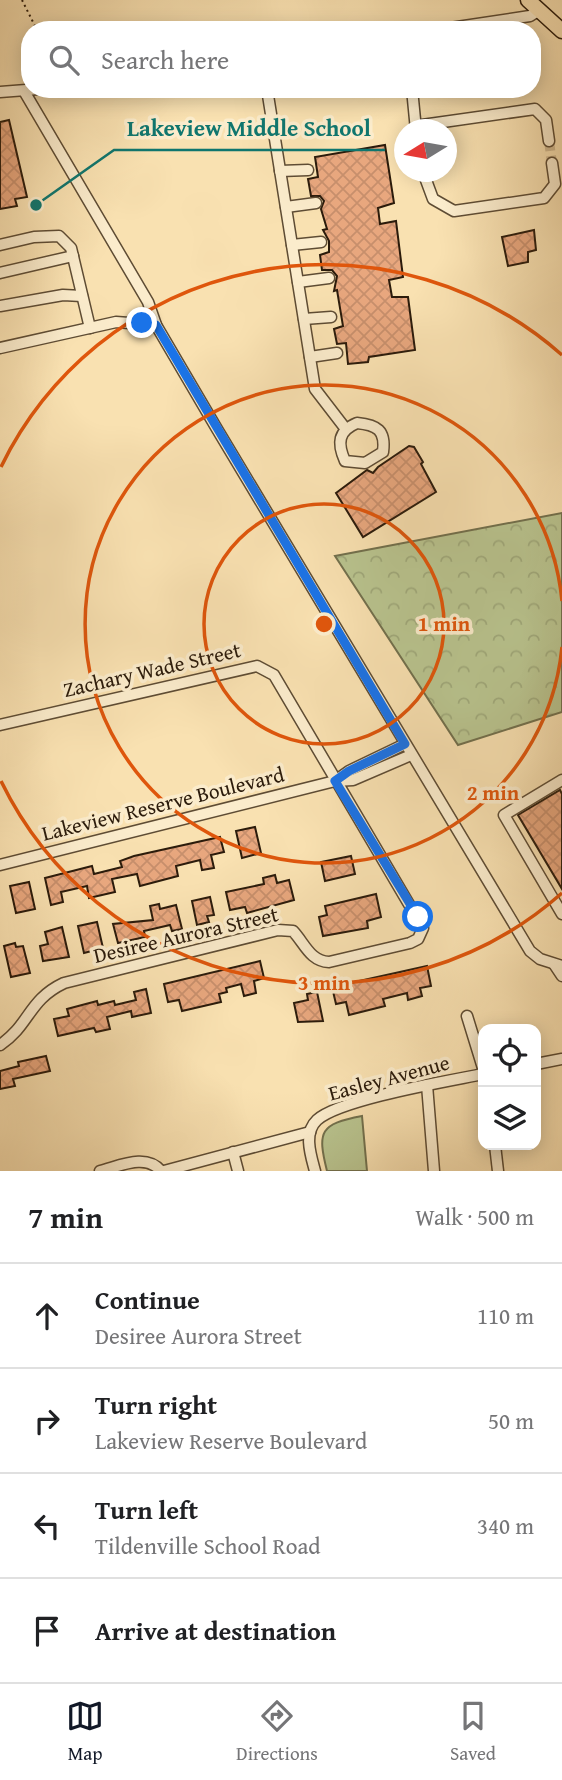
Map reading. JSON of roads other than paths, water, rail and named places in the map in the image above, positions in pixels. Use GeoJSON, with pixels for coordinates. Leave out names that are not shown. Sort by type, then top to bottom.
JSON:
{"type":"FeatureCollection","features":[{"type":"Feature","properties":{"kind":"main road"},"geometry":{"type":"LineString","coordinates":[[533,5],[562,31]]}},
{"type":"Feature","properties":{"kind":"street"},"geometry":{"type":"LineString","coordinates":[[497,21],[530,16],[533,5]]}},
{"type":"Feature","properties":{"kind":"street"},"geometry":{"type":"LineString","coordinates":[[0,92],[21,91]]}},
{"type":"Feature","properties":{"kind":"street"},"geometry":{"type":"LineString","coordinates":[[28,98],[148,302],[156,325],[530,951],[558,965],[562,976]]}},
{"type":"Feature","properties":{"kind":"street"},"geometry":{"type":"LineString","coordinates":[[268,98],[316,388],[345,428]]}},
{"type":"Feature","properties":{"kind":"street"},"geometry":{"type":"LineString","coordinates":[[413,98],[415,119]]}},
{"type":"Feature","properties":{"kind":"street"},"geometry":{"type":"LineString","coordinates":[[457,121],[535,108],[546,120],[549,141]]}},
{"type":"Feature","properties":{"kind":"street"},"geometry":{"type":"LineString","coordinates":[[426,182],[433,199],[454,211],[544,198],[555,184],[552,163]]}},
{"type":"Feature","properties":{"kind":"street"},"geometry":{"type":"LineString","coordinates":[[280,171],[308,170]]}},
{"type":"Feature","properties":{"kind":"street"},"geometry":{"type":"LineString","coordinates":[[286,207],[316,203]]}},
{"type":"Feature","properties":{"kind":"street"},"geometry":{"type":"LineString","coordinates":[[0,246],[34,237],[59,236],[71,248],[90,328]]}},
{"type":"Feature","properties":{"kind":"street"},"geometry":{"type":"LineString","coordinates":[[292,245],[321,242]]}},
{"type":"Feature","properties":{"kind":"street"},"geometry":{"type":"LineString","coordinates":[[0,273],[73,256]]}},
{"type":"Feature","properties":{"kind":"street"},"geometry":{"type":"LineString","coordinates":[[298,282],[329,278]]}},
{"type":"Feature","properties":{"kind":"street"},"geometry":{"type":"LineString","coordinates":[[0,306],[63,295],[82,296]]}},
{"type":"Feature","properties":{"kind":"street"},"geometry":{"type":"LineString","coordinates":[[304,319],[331,317]]}},
{"type":"Feature","properties":{"kind":"street"},"geometry":{"type":"LineString","coordinates":[[0,348],[131,321],[156,325]]}},
{"type":"Feature","properties":{"kind":"street"},"geometry":{"type":"LineString","coordinates":[[310,357],[337,352]]}},
{"type":"Feature","properties":{"kind":"street"},"geometry":{"type":"LineString","coordinates":[[357,423],[380,429],[385,438],[383,452],[365,463],[345,461],[340,449],[340,437],[345,428],[357,423]]}},
{"type":"Feature","properties":{"kind":"street","name":"Zachary Wade Street"},"geometry":{"type":"LineString","coordinates":[[0,725],[257,666],[274,675],[335,781]]}},
{"type":"Feature","properties":{"kind":"street","name":"Lakeview Reserve Boulevard"},"geometry":{"type":"LineString","coordinates":[[335,781],[349,771],[405,744]]}},
{"type":"Feature","properties":{"kind":"street","name":"Lakeview Reserve Boulevard"},"geometry":{"type":"LineString","coordinates":[[0,864],[335,781],[353,780],[411,755]]}},
{"type":"Feature","properties":{"kind":"street"},"geometry":{"type":"LineString","coordinates":[[562,780],[504,815],[562,914]]}},
{"type":"Feature","properties":{"kind":"street","name":"Desiree Aurora Street"},"geometry":{"type":"LineString","coordinates":[[0,1045],[12,1037],[33,1005],[46,992],[64,983],[278,930],[293,931],[309,954],[320,962],[418,939],[423,928],[418,917],[335,781]]}},
{"type":"Feature","properties":{"kind":"street"},"geometry":{"type":"LineString","coordinates":[[467,1016],[478,1052]]}},
{"type":"Feature","properties":{"kind":"street"},"geometry":{"type":"LineString","coordinates":[[541,1063],[562,1059]]}},
{"type":"Feature","properties":{"kind":"street","name":"Easley Avenue"},"geometry":{"type":"LineString","coordinates":[[310,1132],[316,1121],[332,1112],[427,1085],[478,1075]]}},
{"type":"Feature","properties":{"kind":"street"},"geometry":{"type":"LineString","coordinates":[[427,1085],[434,1171]]}},
{"type":"Feature","properties":{"kind":"street"},"geometry":{"type":"LineString","coordinates":[[100,1171],[141,1161],[156,1165],[163,1171],[310,1132],[309,1148],[315,1171]]}},
{"type":"Feature","properties":{"kind":"street"},"geometry":{"type":"LineString","coordinates":[[496,1150],[498,1171]]}},
{"type":"Feature","properties":{"kind":"street"},"geometry":{"type":"LineString","coordinates":[[233,1152],[238,1171]]}},
{"type":"Feature","properties":{"kind":"tunnel"},"geometry":{"type":"LineString","coordinates":[[549,141],[552,163]]}},
{"type":"Feature","properties":{"kind":"place","name":"Lakeview Middle School"},"geometry":{"type":"Point","coordinates":[36,205]}}]}
